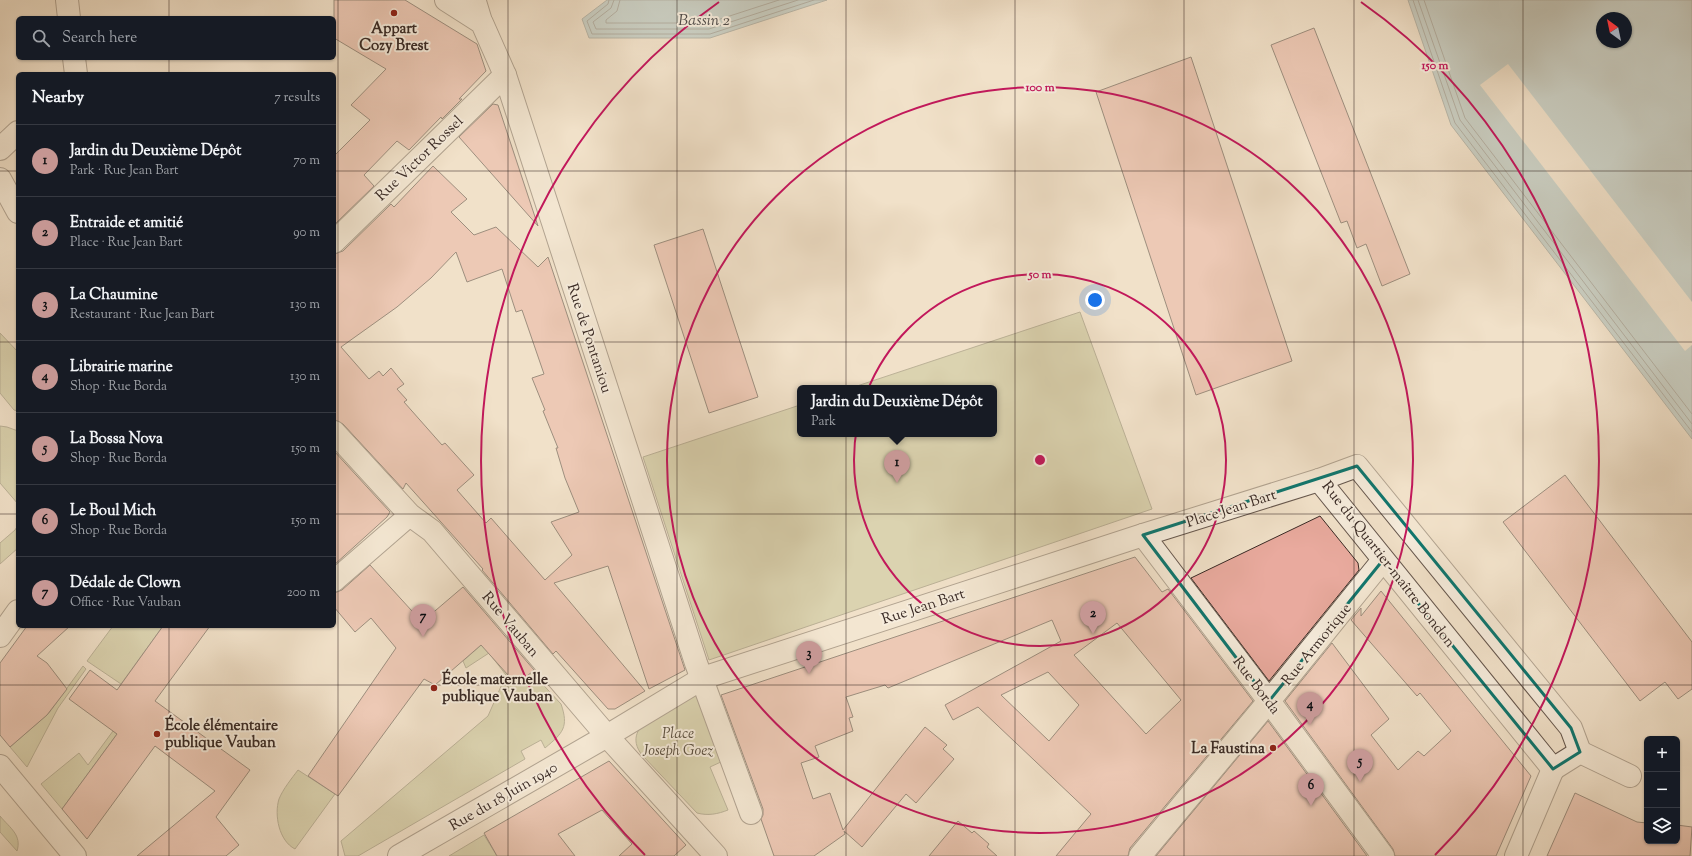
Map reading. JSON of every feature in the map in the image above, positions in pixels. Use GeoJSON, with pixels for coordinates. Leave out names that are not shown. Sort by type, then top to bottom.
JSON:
{"type":"FeatureCollection","features":[{"type":"Feature","properties":{"kind":"street"},"geometry":{"type":"LineString","coordinates":[[67,0],[69,16]]}},
{"type":"Feature","properties":{"kind":"street"},"geometry":{"type":"LineString","coordinates":[[446,0],[482,23]]}},
{"type":"Feature","properties":{"kind":"street","name":"Rue de Pontaniou"},"geometry":{"type":"LineString","coordinates":[[474,0],[482,23],[505,75],[696,663],[703,678]]}},
{"type":"Feature","properties":{"kind":"street"},"geometry":{"type":"LineString","coordinates":[[74,60],[76,72]]}},
{"type":"Feature","properties":{"kind":"street","name":"Rue Victor Rossel"},"geometry":{"type":"LineString","coordinates":[[336,240],[505,75]]}},
{"type":"Feature","properties":{"kind":"street"},"geometry":{"type":"LineString","coordinates":[[0,149],[16,134]]}},
{"type":"Feature","properties":{"kind":"street"},"geometry":{"type":"LineString","coordinates":[[0,179],[16,208]]}},
{"type":"Feature","properties":{"kind":"street","name":"Rue Vauban"},"geometry":{"type":"LineString","coordinates":[[336,434],[410,514],[432,531],[606,736],[711,854]]}},
{"type":"Feature","properties":{"kind":"street","name":"Rue du Quartier-maître Bondon"},"geometry":{"type":"LineString","coordinates":[[1553,769],[1319,480],[1357,466],[1571,728],[1580,752]]}},
{"type":"Feature","properties":{"kind":"street","name":"Place Jean Bart"},"geometry":{"type":"LineString","coordinates":[[1143,535],[1319,480]]}},
{"type":"Feature","properties":{"kind":"street"},"geometry":{"type":"LineString","coordinates":[[336,579],[410,514]]}},
{"type":"Feature","properties":{"kind":"street","name":"Rue Jean Bart"},"geometry":{"type":"LineString","coordinates":[[703,678],[1143,535]]}},
{"type":"Feature","properties":{"kind":"street","name":"Rue Borda"},"geometry":{"type":"LineString","coordinates":[[1143,535],[1269,701],[1383,856]]}},
{"type":"Feature","properties":{"kind":"street","name":"Rue Armorique"},"geometry":{"type":"LineString","coordinates":[[1140,856],[1269,701],[1383,560]]}},
{"type":"Feature","properties":{"kind":"street"},"geometry":{"type":"LineString","coordinates":[[0,636],[16,614]]}},
{"type":"Feature","properties":{"kind":"street"},"geometry":{"type":"LineString","coordinates":[[606,736],[703,678],[751,812]]}},
{"type":"Feature","properties":{"kind":"street","name":"Rue du 18 Juin 1940"},"geometry":{"type":"LineString","coordinates":[[399,856],[606,736]]}},
{"type":"Feature","properties":{"kind":"street"},"geometry":{"type":"LineString","coordinates":[[1516,856],[1553,769],[1580,752],[1630,776]]}},
{"type":"Feature","properties":{"kind":"street"},"geometry":{"type":"LineString","coordinates":[[0,766],[75,856]]}},
{"type":"Feature","properties":{"kind":"highlighted area"},"geometry":{"type":"Polygon","coordinates":[[[1357,466],[1571,728],[1580,752],[1553,769],[1383,560],[1269,701],[1143,535],[1357,466]]]}},
{"type":"Feature","properties":{"kind":"green space"},"geometry":{"type":"Polygon","coordinates":[[[1080,312],[1152,509],[709,660],[643,457],[797,406],[797,437],[997,437],[997,385],[860,385],[1080,312]]]}},
{"type":"Feature","properties":{"kind":"green space"},"geometry":{"type":"Polygon","coordinates":[[[0,333],[16,350],[16,410],[0,393],[0,333]]]}},
{"type":"Feature","properties":{"kind":"green space"},"geometry":{"type":"Polygon","coordinates":[[[0,426],[16,430],[16,502],[0,483],[0,426]]]}},
{"type":"Feature","properties":{"kind":"green space"},"geometry":{"type":"Polygon","coordinates":[[[16,528],[16,550],[0,564],[0,543],[16,528]]]}},
{"type":"Feature","properties":{"kind":"green space"},"geometry":{"type":"Polygon","coordinates":[[[112,628],[162,628],[121,684],[87,661],[112,628]]]}},
{"type":"Feature","properties":{"kind":"green space"},"geometry":{"type":"Polygon","coordinates":[[[495,633],[561,704],[564,724],[560,734],[545,748],[541,740],[521,751],[525,759],[358,856],[345,856],[341,841],[488,716],[506,675],[489,653],[466,668],[463,661],[495,633]]]}},
{"type":"Feature","properties":{"kind":"green space"},"geometry":{"type":"Polygon","coordinates":[[[83,666],[86,669],[58,708],[27,767],[10,747],[49,713],[83,666]]]}},
{"type":"Feature","properties":{"kind":"green space","name":"Place Joseph Goez"},"geometry":{"type":"Polygon","coordinates":[[[698,693],[723,761],[710,767],[728,810],[720,813],[697,813],[642,755],[636,744],[637,733],[643,724],[652,716],[698,693]]]}},
{"type":"Feature","properties":{"kind":"green space"},"geometry":{"type":"Polygon","coordinates":[[[113,731],[117,734],[62,809],[41,784],[79,753],[88,765],[113,731]]]}},
{"type":"Feature","properties":{"kind":"green space"},"geometry":{"type":"Polygon","coordinates":[[[298,770],[335,794],[295,849],[285,840],[282,834],[279,827],[277,812],[281,795],[298,770]]]}},
{"type":"Feature","properties":{"kind":"green space"},"geometry":{"type":"Polygon","coordinates":[[[0,816],[14,832],[18,840],[17,851],[0,832],[0,816]]]}},
{"type":"Feature","properties":{"kind":"green space"},"geometry":{"type":"Polygon","coordinates":[[[484,835],[497,856],[449,856],[484,835]]]}},
{"type":"Feature","properties":{"kind":"water","name":"Bassin 2"},"geometry":{"type":"Polygon","coordinates":[[[607,0],[827,0],[710,38],[589,38],[582,19],[607,0]]]}},
{"type":"Feature","properties":{"kind":"water"},"geometry":{"type":"Polygon","coordinates":[[[1408,0],[1692,0],[1692,439],[1451,125],[1408,0]]]}},
{"type":"Feature","properties":{"kind":"pier"},"geometry":{"type":"Polygon","coordinates":[[[1508,64],[1692,302],[1692,345],[1685,351],[1480,85],[1508,64]]]}},
{"type":"Feature","properties":{"kind":"building"},"geometry":{"type":"Polygon","coordinates":[[[334,0],[405,0],[477,44],[486,71],[459,99],[462,99],[442,119],[441,117],[409,150],[397,141],[364,175],[374,186],[336,223],[336,154],[370,120],[351,105],[386,69],[336,39],[336,16],[334,16],[334,0]]]}},
{"type":"Feature","properties":{"kind":"building"},"geometry":{"type":"Polygon","coordinates":[[[1314,28],[1410,274],[1382,286],[1366,244],[1357,248],[1347,221],[1341,223],[1271,45],[1314,28]]]}},
{"type":"Feature","properties":{"kind":"building"},"geometry":{"type":"Polygon","coordinates":[[[1191,57],[1292,361],[1196,395],[1096,92],[1191,57]]]}},
{"type":"Feature","properties":{"kind":"building"},"geometry":{"type":"Polygon","coordinates":[[[493,104],[498,105],[538,226],[459,137],[493,104]]]}},
{"type":"Feature","properties":{"kind":"building"},"geometry":{"type":"Polygon","coordinates":[[[433,166],[467,199],[451,212],[474,235],[496,227],[538,267],[548,257],[685,670],[649,689],[608,566],[554,583],[645,691],[615,709],[608,709],[556,651],[553,654],[482,570],[483,569],[406,483],[403,489],[343,424],[336,421],[336,253],[343,251],[391,204],[394,207],[433,166]],[[456,252],[431,278],[397,307],[341,347],[369,379],[379,371],[383,376],[391,368],[404,384],[397,389],[407,400],[404,402],[442,445],[445,443],[474,475],[457,490],[486,523],[491,518],[545,580],[572,555],[551,522],[579,512],[565,478],[556,448],[558,448],[532,378],[544,374],[522,310],[516,312],[502,269],[467,282],[456,252]]]}},
{"type":"Feature","properties":{"kind":"building"},"geometry":{"type":"Polygon","coordinates":[[[703,229],[758,397],[709,413],[654,245],[703,229]]]}},
{"type":"Feature","properties":{"kind":"building"},"geometry":{"type":"Polygon","coordinates":[[[336,453],[390,512],[387,517],[336,563],[336,453]]]}},
{"type":"Feature","properties":{"kind":"building"},"geometry":{"type":"Polygon","coordinates":[[[1565,475],[1692,642],[1692,689],[1678,699],[1665,682],[1640,701],[1503,522],[1565,475]]]}},
{"type":"Feature","properties":{"kind":"building"},"geometry":{"type":"Polygon","coordinates":[[[1320,516],[1358,563],[1359,570],[1269,681],[1191,578],[1320,516]]]}},
{"type":"Feature","properties":{"kind":"building"},"geometry":{"type":"Polygon","coordinates":[[[1135,557],[1162,592],[1168,589],[1253,701],[1130,848],[1128,856],[1056,856],[1091,814],[978,707],[953,720],[945,705],[1061,641],[1052,620],[888,688],[885,685],[846,697],[853,717],[849,718],[853,731],[815,746],[819,757],[801,763],[813,799],[830,793],[843,830],[925,727],[947,745],[943,749],[954,759],[916,803],[906,794],[862,847],[844,831],[845,834],[814,856],[774,856],[761,819],[763,809],[721,695],[1135,557]],[[1117,623],[1074,655],[1146,734],[1181,700],[1117,623]],[[1048,672],[1001,695],[1049,741],[1079,705],[1048,672]]]}},
{"type":"Feature","properties":{"kind":"building","name":"École maternelle publique Vauban"},"geometry":{"type":"Polygon","coordinates":[[[370,565],[422,622],[463,587],[534,670],[517,685],[481,645],[435,685],[424,679],[338,796],[308,776],[396,648],[371,618],[355,632],[336,609],[336,592],[342,590],[370,565]]]}},
{"type":"Feature","properties":{"kind":"building"},"geometry":{"type":"Polygon","coordinates":[[[1381,591],[1531,776],[1496,856],[1395,856],[1393,849],[1285,701],[1332,643],[1389,719],[1371,735],[1398,770],[1418,751],[1424,756],[1451,731],[1420,693],[1417,696],[1351,620],[1361,608],[1361,616],[1381,591]]]}},
{"type":"Feature","properties":{"kind":"building"},"geometry":{"type":"Polygon","coordinates":[[[26,628],[68,628],[37,656],[47,663],[67,689],[47,715],[10,747],[0,735],[0,663],[26,628]]]}},
{"type":"Feature","properties":{"kind":"building","name":"École élémentaire publique Vauban"},"geometry":{"type":"Polygon","coordinates":[[[162,628],[209,628],[155,701],[250,770],[216,817],[239,845],[226,856],[137,856],[215,791],[155,746],[87,839],[62,809],[117,734],[69,699],[90,670],[117,690],[162,628]]]}},
{"type":"Feature","properties":{"kind":"building"},"geometry":{"type":"Polygon","coordinates":[[[1268,721],[1367,856],[1156,856],[1268,721]]]}},
{"type":"Feature","properties":{"kind":"building"},"geometry":{"type":"Polygon","coordinates":[[[609,761],[686,845],[674,856],[619,856],[632,844],[602,810],[558,834],[575,856],[497,856],[484,833],[609,761]]]}},
{"type":"Feature","properties":{"kind":"building"},"geometry":{"type":"Polygon","coordinates":[[[1575,793],[1637,822],[1644,823],[1644,844],[1680,844],[1680,825],[1692,827],[1690,856],[1547,856],[1575,793]]]}},
{"type":"Feature","properties":{"kind":"building"},"geometry":{"type":"Polygon","coordinates":[[[958,821],[972,833],[974,831],[989,844],[987,847],[997,856],[929,856],[958,821]]]}},
{"type":"Feature","properties":{"kind":"place","name":"Appart Cozy Brest"},"geometry":{"type":"Point","coordinates":[394,13]}},
{"type":"Feature","properties":{"kind":"place","name":"Jardin du Deuxième Dépôt"},"geometry":{"type":"Point","coordinates":[897,483]}},
{"type":"Feature","properties":{"kind":"place","name":"Entraide et amitié"},"geometry":{"type":"Point","coordinates":[1093,634]}},
{"type":"Feature","properties":{"kind":"place","name":"Dédale de Clown"},"geometry":{"type":"Point","coordinates":[423,637]}},
{"type":"Feature","properties":{"kind":"place","name":"La Chaumine"},"geometry":{"type":"Point","coordinates":[809,674]}},
{"type":"Feature","properties":{"kind":"place","name":"École maternelle publique Vauban"},"geometry":{"type":"Point","coordinates":[434,688]}},
{"type":"Feature","properties":{"kind":"place","name":"Librairie marine"},"geometry":{"type":"Point","coordinates":[1310,725]}},
{"type":"Feature","properties":{"kind":"place","name":"École élémentaire publique Vauban"},"geometry":{"type":"Point","coordinates":[157,734]}},
{"type":"Feature","properties":{"kind":"place","name":"La Faustina"},"geometry":{"type":"Point","coordinates":[1273,748]}},
{"type":"Feature","properties":{"kind":"place","name":"La Bossa Nova"},"geometry":{"type":"Point","coordinates":[1360,782]}},
{"type":"Feature","properties":{"kind":"place","name":"Le Boul Mich"},"geometry":{"type":"Point","coordinates":[1311,806]}}]}
